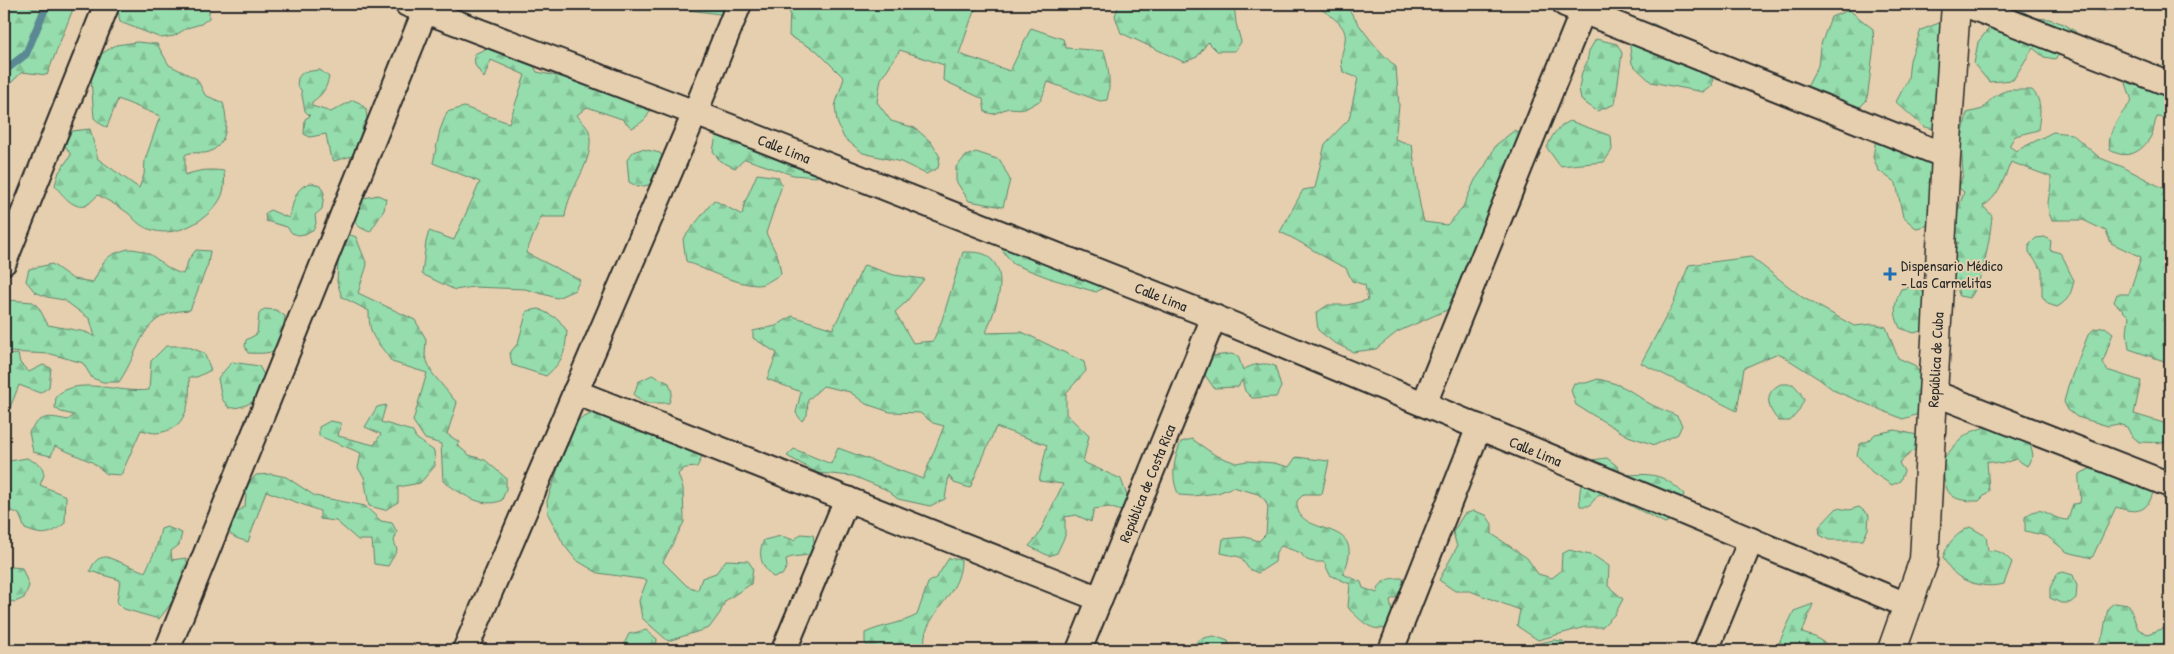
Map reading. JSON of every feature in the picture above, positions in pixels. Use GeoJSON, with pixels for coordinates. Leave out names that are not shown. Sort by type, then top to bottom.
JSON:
{"type":"FeatureCollection","features":[{"type":"Feature","properties":{"kind":"main road","name":"República de Cuba"},"geometry":{"type":"LineString","coordinates":[[1892,650],[1924,560],[1956,4]]}},
{"type":"Feature","properties":{"kind":"street"},"geometry":{"type":"LineString","coordinates":[[4,262],[107,4]]}},
{"type":"Feature","properties":{"kind":"street"},"geometry":{"type":"LineString","coordinates":[[465,650],[695,113],[739,4]]}},
{"type":"Feature","properties":{"kind":"street"},"geometry":{"type":"LineString","coordinates":[[1964,4],[2170,84]]}},
{"type":"Feature","properties":{"kind":"street"},"geometry":{"type":"LineString","coordinates":[[1424,404],[1574,7],[1946,156]]}},
{"type":"Feature","properties":{"kind":"street"},"geometry":{"type":"LineString","coordinates":[[167,650],[416,8]]}},
{"type":"Feature","properties":{"kind":"street","name":"Calle Lima"},"geometry":{"type":"LineString","coordinates":[[416,8],[695,113],[1214,317],[1909,606]]}},
{"type":"Feature","properties":{"kind":"street","name":"República de Costa Rica"},"geometry":{"type":"LineString","coordinates":[[1079,650],[1214,317]]}},
{"type":"Feature","properties":{"kind":"street"},"geometry":{"type":"LineString","coordinates":[[575,392],[1100,599]]}},
{"type":"Feature","properties":{"kind":"street"},"geometry":{"type":"LineString","coordinates":[[1934,393],[2170,485]]}},
{"type":"Feature","properties":{"kind":"street"},"geometry":{"type":"LineString","coordinates":[[1390,650],[1479,427]]}},
{"type":"Feature","properties":{"kind":"street"},"geometry":{"type":"LineString","coordinates":[[784,650],[848,499]]}},
{"type":"Feature","properties":{"kind":"street"},"geometry":{"type":"LineString","coordinates":[[1706,650],[1751,540]]}},
{"type":"Feature","properties":{"kind":"green space"},"geometry":{"type":"Polygon","coordinates":[[[4,4],[75,4],[47,75],[22,72],[4,90],[4,4]]]}},
{"type":"Feature","properties":{"kind":"green space"},"geometry":{"type":"Polygon","coordinates":[[[117,4],[209,4],[209,18],[201,24],[187,28],[174,36],[161,38],[120,22],[117,4]]]}},
{"type":"Feature","properties":{"kind":"green space"},"geometry":{"type":"Polygon","coordinates":[[[674,4],[749,4],[734,16],[675,8],[674,4]]]}},
{"type":"Feature","properties":{"kind":"green space"},"geometry":{"type":"Polygon","coordinates":[[[798,4],[988,4],[974,11],[959,54],[1010,71],[1031,28],[1063,39],[1066,48],[1104,51],[1109,76],[1107,100],[1100,101],[1048,82],[1041,100],[1025,109],[1008,108],[993,114],[985,112],[983,99],[943,80],[944,65],[900,50],[881,79],[877,102],[891,121],[915,128],[931,142],[940,157],[938,168],[926,174],[901,162],[863,153],[844,138],[837,122],[835,106],[844,78],[817,51],[789,36],[790,8],[798,4]]]}},
{"type":"Feature","properties":{"kind":"green space"},"geometry":{"type":"Polygon","coordinates":[[[1119,4],[1234,4],[1241,42],[1235,51],[1217,51],[1208,42],[1197,57],[1184,62],[1121,33],[1115,16],[1119,4]]]}},
{"type":"Feature","properties":{"kind":"green space"},"geometry":{"type":"Polygon","coordinates":[[[1318,4],[1349,4],[1348,8],[1364,32],[1396,67],[1399,106],[1395,139],[1412,145],[1418,194],[1424,222],[1447,225],[1462,209],[1475,180],[1496,145],[1515,130],[1525,135],[1456,306],[1397,332],[1376,349],[1353,352],[1333,342],[1318,330],[1316,313],[1328,305],[1347,305],[1368,300],[1365,285],[1352,281],[1346,268],[1280,232],[1303,190],[1315,188],[1325,144],[1349,119],[1358,78],[1343,72],[1341,58],[1345,40],[1344,30],[1337,21],[1318,7],[1318,4]]]}},
{"type":"Feature","properties":{"kind":"green space"},"geometry":{"type":"Polygon","coordinates":[[[2056,4],[2117,4],[2105,11],[2056,4]]]}},
{"type":"Feature","properties":{"kind":"green space"},"geometry":{"type":"Polygon","coordinates":[[[2007,7],[2022,11],[2035,18],[2049,19],[2064,24],[2076,32],[2073,41],[2055,59],[2044,57],[2033,48],[2013,80],[1989,82],[1974,64],[1978,42],[1991,26],[1997,12],[2007,7]]]}},
{"type":"Feature","properties":{"kind":"green space"},"geometry":{"type":"Polygon","coordinates":[[[1849,10],[1873,29],[1874,45],[1867,100],[1850,117],[1806,89],[1818,66],[1820,47],[1831,17],[1849,10]]]}},
{"type":"Feature","properties":{"kind":"green space"},"geometry":{"type":"Polygon","coordinates":[[[1939,23],[1943,25],[1940,130],[1924,127],[1896,102],[1908,79],[1910,60],[1921,30],[1939,23]]]}},
{"type":"Feature","properties":{"kind":"green space"},"geometry":{"type":"Polygon","coordinates":[[[1632,24],[1654,24],[1677,37],[1714,71],[1712,86],[1703,92],[1651,82],[1632,64],[1629,39],[1632,24]]]}},
{"type":"Feature","properties":{"kind":"green space"},"geometry":{"type":"Polygon","coordinates":[[[1596,39],[1617,44],[1622,53],[1615,104],[1597,111],[1581,100],[1579,88],[1589,51],[1596,39]]]}},
{"type":"Feature","properties":{"kind":"green space"},"geometry":{"type":"Polygon","coordinates":[[[137,42],[157,44],[169,65],[197,79],[205,95],[223,103],[225,109],[224,137],[216,148],[209,152],[185,155],[185,175],[204,170],[224,171],[224,183],[219,201],[206,216],[197,222],[188,227],[168,232],[158,232],[146,228],[125,210],[98,195],[85,206],[76,205],[64,196],[55,185],[59,172],[71,155],[64,144],[72,131],[90,129],[98,159],[139,188],[144,175],[145,160],[160,116],[118,99],[107,127],[102,125],[94,118],[91,79],[101,54],[116,45],[137,42]]]}},
{"type":"Feature","properties":{"kind":"green space"},"geometry":{"type":"Polygon","coordinates":[[[490,47],[529,57],[537,72],[562,77],[587,77],[651,99],[649,113],[632,128],[622,119],[587,107],[577,115],[589,131],[589,154],[571,195],[565,217],[541,217],[526,253],[580,280],[575,290],[557,298],[525,289],[473,287],[455,290],[422,274],[429,231],[454,240],[480,182],[433,163],[440,130],[447,112],[464,107],[509,123],[525,75],[491,60],[484,78],[475,65],[474,54],[490,47]]]}},
{"type":"Feature","properties":{"kind":"green space"},"geometry":{"type":"Polygon","coordinates":[[[320,70],[329,77],[325,89],[312,102],[312,106],[331,112],[353,100],[360,103],[366,109],[367,119],[362,127],[366,136],[359,154],[334,161],[330,155],[326,134],[310,137],[304,134],[305,119],[310,116],[305,111],[301,90],[297,85],[298,78],[303,72],[320,70]]]}},
{"type":"Feature","properties":{"kind":"green space"},"geometry":{"type":"Polygon","coordinates":[[[2132,73],[2170,75],[2170,118],[2157,117],[2152,134],[2143,147],[2133,153],[2122,154],[2110,150],[2109,143],[2115,124],[2132,101],[2126,83],[2132,73]]]}},
{"type":"Feature","properties":{"kind":"green space"},"geometry":{"type":"Polygon","coordinates":[[[2009,90],[2032,90],[2038,99],[2040,108],[2038,130],[2015,136],[2009,146],[2016,151],[2053,132],[2072,134],[2100,158],[2123,167],[2170,192],[2170,363],[2129,349],[2127,333],[2129,317],[2114,302],[2117,294],[2129,294],[2141,257],[2111,243],[2106,231],[2083,220],[2052,220],[2048,209],[2051,177],[2011,162],[1997,193],[1983,206],[1992,216],[1985,259],[1975,290],[1970,298],[1959,296],[1957,285],[1947,279],[1950,251],[1959,243],[1949,237],[1964,192],[1959,188],[1963,174],[1961,143],[1967,113],[1983,109],[1994,97],[2009,90]]]}},
{"type":"Feature","properties":{"kind":"green space"},"geometry":{"type":"Polygon","coordinates":[[[1570,121],[1611,136],[1612,150],[1604,162],[1560,166],[1547,148],[1555,132],[1570,121]]]}},
{"type":"Feature","properties":{"kind":"green space"},"geometry":{"type":"Polygon","coordinates":[[[1895,125],[1926,136],[1943,145],[1934,219],[1926,226],[1916,228],[1903,217],[1896,183],[1878,170],[1873,157],[1876,139],[1895,125]]]}},
{"type":"Feature","properties":{"kind":"green space"},"geometry":{"type":"Polygon","coordinates":[[[717,131],[820,162],[817,177],[793,175],[745,159],[735,168],[720,161],[713,151],[717,131]]]}},
{"type":"Feature","properties":{"kind":"green space"},"geometry":{"type":"Polygon","coordinates":[[[642,149],[660,153],[664,159],[659,183],[638,187],[629,182],[627,160],[633,152],[642,149]]]}},
{"type":"Feature","properties":{"kind":"green space"},"geometry":{"type":"Polygon","coordinates":[[[976,152],[1000,160],[1010,180],[1003,207],[969,201],[956,181],[956,167],[966,156],[976,152]]]}},
{"type":"Feature","properties":{"kind":"green space"},"geometry":{"type":"Polygon","coordinates":[[[757,174],[778,177],[782,185],[766,233],[778,257],[781,274],[763,284],[749,284],[721,276],[686,261],[683,239],[714,200],[742,215],[745,202],[757,174]]]}},
{"type":"Feature","properties":{"kind":"green space"},"geometry":{"type":"Polygon","coordinates":[[[311,183],[320,185],[324,193],[322,209],[315,215],[316,223],[314,229],[305,234],[298,235],[292,233],[287,227],[266,221],[265,214],[270,210],[289,218],[298,192],[305,185],[311,183]]]}},
{"type":"Feature","properties":{"kind":"green space"},"geometry":{"type":"Polygon","coordinates":[[[378,195],[386,199],[384,210],[370,232],[356,224],[352,216],[353,206],[355,200],[378,195]]]}},
{"type":"Feature","properties":{"kind":"green space"},"geometry":{"type":"Polygon","coordinates":[[[348,234],[356,237],[367,265],[358,293],[415,320],[426,339],[425,356],[432,373],[457,403],[447,434],[459,442],[457,445],[469,455],[485,460],[506,478],[506,489],[502,500],[494,503],[479,501],[463,494],[443,481],[441,444],[425,439],[413,421],[427,373],[392,362],[372,334],[369,311],[342,297],[337,282],[338,261],[335,251],[348,234]]]}},
{"type":"Feature","properties":{"kind":"green space"},"geometry":{"type":"Polygon","coordinates":[[[2045,237],[2051,241],[2050,250],[2060,253],[2074,280],[2069,296],[2057,307],[2048,304],[2042,296],[2042,270],[2029,252],[2029,245],[2036,238],[2045,237]]]}},
{"type":"Feature","properties":{"kind":"green space"},"geometry":{"type":"Polygon","coordinates":[[[1002,241],[1103,276],[1105,287],[1096,292],[1052,279],[1013,264],[1001,248],[1002,241]]]}},
{"type":"Feature","properties":{"kind":"green space"},"geometry":{"type":"Polygon","coordinates":[[[128,249],[145,252],[168,268],[183,274],[189,259],[196,250],[210,251],[208,264],[190,310],[173,312],[151,324],[119,382],[103,382],[92,378],[83,363],[51,354],[8,352],[4,349],[4,304],[8,300],[33,302],[39,308],[48,325],[86,332],[95,337],[90,319],[64,300],[47,297],[35,292],[26,281],[29,269],[52,264],[73,279],[93,282],[109,257],[128,249]]]}},
{"type":"Feature","properties":{"kind":"green space"},"geometry":{"type":"Polygon","coordinates":[[[963,252],[986,255],[999,272],[1000,282],[997,303],[986,333],[1022,332],[1084,362],[1086,371],[1066,393],[1066,414],[1089,436],[1083,462],[1121,479],[1127,496],[1124,512],[1109,507],[1094,509],[1091,522],[1076,515],[1065,517],[1065,536],[1057,553],[1049,556],[1029,546],[1038,536],[1063,484],[1039,481],[1047,445],[996,427],[970,488],[954,483],[949,475],[945,499],[930,506],[898,499],[885,489],[853,476],[818,473],[787,456],[794,449],[831,464],[838,448],[923,479],[944,426],[933,423],[920,413],[890,412],[866,404],[850,392],[823,386],[808,400],[807,415],[802,421],[796,413],[801,392],[767,379],[777,353],[753,338],[753,331],[776,326],[792,316],[833,329],[864,265],[894,275],[924,279],[906,302],[895,312],[913,343],[933,341],[942,320],[963,252]]]}},
{"type":"Feature","properties":{"kind":"green space"},"geometry":{"type":"Polygon","coordinates":[[[1751,257],[1802,297],[1854,326],[1873,324],[1886,327],[1898,358],[1914,365],[1926,381],[1922,413],[1903,419],[1835,391],[1778,353],[1744,368],[1737,411],[1641,363],[1673,304],[1689,265],[1751,257]]]}},
{"type":"Feature","properties":{"kind":"green space"},"geometry":{"type":"Polygon","coordinates":[[[1916,286],[1931,300],[1925,330],[1914,333],[1900,328],[1895,308],[1901,289],[1916,286]]]}},
{"type":"Feature","properties":{"kind":"green space"},"geometry":{"type":"Polygon","coordinates":[[[264,309],[276,310],[285,316],[281,342],[279,347],[269,352],[248,353],[245,346],[246,340],[257,334],[259,314],[264,309]]]}},
{"type":"Feature","properties":{"kind":"green space"},"geometry":{"type":"Polygon","coordinates":[[[539,309],[558,319],[567,331],[560,361],[546,376],[512,365],[510,353],[518,343],[527,311],[539,309]]]}},
{"type":"Feature","properties":{"kind":"green space"},"geometry":{"type":"Polygon","coordinates":[[[2105,327],[2113,333],[2103,362],[2107,370],[2141,381],[2134,414],[2170,425],[2170,443],[2139,442],[2131,435],[2127,427],[2118,424],[2108,426],[2077,417],[2068,410],[2064,402],[2068,386],[2088,335],[2094,329],[2105,327]]]}},
{"type":"Feature","properties":{"kind":"green space"},"geometry":{"type":"Polygon","coordinates":[[[166,346],[186,346],[204,353],[211,370],[197,377],[189,377],[188,405],[181,421],[175,427],[156,433],[141,430],[121,475],[107,474],[92,462],[55,446],[51,456],[33,452],[29,432],[37,422],[50,417],[68,420],[74,415],[61,412],[55,408],[56,396],[66,390],[88,386],[137,391],[149,390],[151,361],[166,346]]]}},
{"type":"Feature","properties":{"kind":"green space"},"geometry":{"type":"Polygon","coordinates":[[[4,352],[7,355],[18,354],[20,363],[29,372],[43,365],[51,368],[49,387],[40,393],[19,385],[4,423],[4,352]]]}},
{"type":"Feature","properties":{"kind":"green space"},"geometry":{"type":"Polygon","coordinates":[[[1231,354],[1238,356],[1243,370],[1259,364],[1275,366],[1281,387],[1276,397],[1252,398],[1245,391],[1242,380],[1238,387],[1214,388],[1205,375],[1204,361],[1211,356],[1231,354]]]}},
{"type":"Feature","properties":{"kind":"green space"},"geometry":{"type":"Polygon","coordinates":[[[232,362],[259,366],[264,375],[260,397],[246,405],[229,408],[222,399],[218,378],[232,362]]]}},
{"type":"Feature","properties":{"kind":"green space"},"geometry":{"type":"Polygon","coordinates":[[[652,375],[669,383],[672,392],[669,403],[645,403],[634,395],[638,382],[652,375]]]}},
{"type":"Feature","properties":{"kind":"green space"},"geometry":{"type":"Polygon","coordinates":[[[1598,379],[1623,387],[1649,403],[1677,416],[1682,425],[1678,434],[1655,445],[1628,436],[1576,405],[1571,390],[1574,383],[1586,383],[1598,379]]]}},
{"type":"Feature","properties":{"kind":"green space"},"geometry":{"type":"Polygon","coordinates":[[[1781,384],[1793,384],[1804,400],[1798,412],[1790,421],[1779,421],[1770,406],[1769,396],[1771,391],[1781,384]]]}},
{"type":"Feature","properties":{"kind":"green space"},"geometry":{"type":"Polygon","coordinates":[[[386,405],[381,422],[412,431],[416,438],[434,451],[435,466],[420,483],[398,487],[398,502],[385,510],[369,506],[364,477],[358,468],[361,453],[319,436],[319,427],[330,421],[341,423],[338,436],[374,445],[381,434],[365,427],[377,407],[386,405]]]}},
{"type":"Feature","properties":{"kind":"green space"},"geometry":{"type":"Polygon","coordinates":[[[593,413],[613,413],[703,455],[697,467],[685,468],[678,474],[683,488],[684,522],[663,562],[687,586],[698,590],[702,578],[716,573],[726,560],[748,561],[753,568],[751,584],[725,601],[720,613],[709,628],[668,641],[642,618],[639,601],[647,580],[598,573],[576,560],[564,545],[548,514],[547,501],[565,448],[578,420],[593,413]]]}},
{"type":"Feature","properties":{"kind":"green space"},"geometry":{"type":"Polygon","coordinates":[[[2002,424],[2029,439],[2033,456],[2027,466],[2016,459],[2001,464],[1987,461],[1989,491],[1979,501],[1967,501],[1953,496],[1948,492],[1946,486],[1942,460],[1967,434],[1981,428],[2002,424]]]}},
{"type":"Feature","properties":{"kind":"green space"},"geometry":{"type":"Polygon","coordinates":[[[1895,430],[1917,435],[1920,445],[1899,463],[1904,471],[1900,481],[1892,485],[1872,472],[1857,455],[1860,444],[1868,441],[1875,434],[1895,430]]]}},
{"type":"Feature","properties":{"kind":"green space"},"geometry":{"type":"Polygon","coordinates":[[[1192,439],[1215,455],[1236,463],[1247,461],[1274,463],[1289,467],[1296,457],[1329,461],[1322,494],[1304,494],[1297,501],[1299,513],[1307,521],[1340,535],[1347,543],[1349,555],[1343,574],[1361,582],[1363,588],[1377,593],[1386,580],[1402,578],[1407,587],[1403,594],[1390,600],[1393,618],[1388,628],[1371,627],[1350,610],[1348,607],[1350,584],[1330,575],[1324,562],[1308,560],[1301,553],[1281,546],[1276,552],[1275,562],[1258,573],[1249,569],[1240,557],[1221,553],[1223,539],[1245,537],[1259,541],[1266,534],[1268,507],[1265,500],[1258,494],[1233,487],[1218,493],[1193,496],[1179,495],[1174,475],[1176,455],[1181,442],[1192,439]]]}},
{"type":"Feature","properties":{"kind":"green space"},"geometry":{"type":"Polygon","coordinates":[[[27,458],[42,466],[44,475],[40,485],[66,496],[65,523],[46,534],[25,529],[19,514],[8,509],[4,510],[4,462],[27,458]]]}},
{"type":"Feature","properties":{"kind":"green space"},"geometry":{"type":"Polygon","coordinates":[[[1607,458],[1617,466],[1622,475],[1641,474],[1656,476],[1669,482],[1684,494],[1675,518],[1665,523],[1625,503],[1599,494],[1589,506],[1580,506],[1581,488],[1589,465],[1592,460],[1607,458]]]}},
{"type":"Feature","properties":{"kind":"green space"},"geometry":{"type":"Polygon","coordinates":[[[2094,467],[2154,489],[2152,497],[2141,510],[2130,511],[2116,507],[2092,558],[2067,552],[2047,536],[2025,531],[2025,517],[2037,511],[2046,512],[2068,520],[2073,504],[2080,503],[2079,474],[2094,467]]]}},
{"type":"Feature","properties":{"kind":"green space"},"geometry":{"type":"Polygon","coordinates":[[[272,474],[286,477],[315,496],[365,506],[381,521],[392,523],[397,532],[394,541],[397,550],[388,566],[374,564],[372,540],[358,540],[336,521],[320,519],[320,511],[266,491],[248,542],[236,538],[229,533],[232,517],[245,506],[247,485],[256,475],[272,474]]]}},
{"type":"Feature","properties":{"kind":"green space"},"geometry":{"type":"Polygon","coordinates":[[[1859,507],[1869,515],[1868,529],[1863,540],[1829,540],[1820,535],[1819,527],[1837,508],[1849,510],[1859,507]]]}},
{"type":"Feature","properties":{"kind":"green space"},"geometry":{"type":"Polygon","coordinates":[[[1474,511],[1486,515],[1492,524],[1492,534],[1527,558],[1538,574],[1552,578],[1561,571],[1562,554],[1569,550],[1594,556],[1609,566],[1608,586],[1623,599],[1615,614],[1602,627],[1585,627],[1538,640],[1517,626],[1520,610],[1470,591],[1455,591],[1439,580],[1457,547],[1453,532],[1464,514],[1474,511]]]}},
{"type":"Feature","properties":{"kind":"green space"},"geometry":{"type":"Polygon","coordinates":[[[167,527],[182,533],[179,545],[171,551],[172,560],[186,558],[189,569],[170,605],[159,619],[124,609],[117,602],[120,580],[90,571],[91,568],[98,559],[107,557],[145,572],[156,549],[161,529],[167,527]]]}},
{"type":"Feature","properties":{"kind":"green space"},"geometry":{"type":"Polygon","coordinates":[[[1970,527],[1986,536],[1988,551],[1999,552],[2012,562],[2004,584],[1986,586],[1968,582],[1956,574],[1943,558],[1953,540],[1970,527]]]}},
{"type":"Feature","properties":{"kind":"green space"},"geometry":{"type":"Polygon","coordinates":[[[801,534],[813,535],[815,547],[812,554],[786,559],[787,567],[782,575],[773,577],[761,560],[764,540],[781,536],[794,540],[801,534]]]}},
{"type":"Feature","properties":{"kind":"green space"},"geometry":{"type":"Polygon","coordinates":[[[949,558],[961,560],[960,571],[953,589],[926,631],[924,650],[870,650],[865,643],[865,633],[917,615],[928,583],[937,577],[949,558]]]}},
{"type":"Feature","properties":{"kind":"green space"},"geometry":{"type":"Polygon","coordinates":[[[4,568],[22,568],[29,586],[24,598],[15,602],[10,601],[9,613],[4,619],[4,568]]]}},
{"type":"Feature","properties":{"kind":"green space"},"geometry":{"type":"Polygon","coordinates":[[[2063,572],[2073,575],[2077,586],[2076,598],[2070,603],[2061,603],[2050,598],[2050,588],[2057,574],[2063,572]]]}},
{"type":"Feature","properties":{"kind":"green space"},"geometry":{"type":"Polygon","coordinates":[[[2114,603],[2129,605],[2138,629],[2147,634],[2165,628],[2170,633],[2170,650],[2095,650],[2103,635],[2108,608],[2114,603]]]}},
{"type":"Feature","properties":{"kind":"green space"},"geometry":{"type":"Polygon","coordinates":[[[1813,604],[1802,633],[1815,637],[1835,650],[1778,650],[1779,643],[1794,611],[1813,604]]]}},
{"type":"Feature","properties":{"kind":"green space"},"geometry":{"type":"Polygon","coordinates":[[[646,630],[657,639],[656,650],[624,650],[623,646],[629,634],[646,630]]]}},
{"type":"Feature","properties":{"kind":"green space"},"geometry":{"type":"Polygon","coordinates":[[[1214,636],[1228,641],[1231,650],[1191,650],[1195,643],[1206,637],[1214,636]]]}},
{"type":"Feature","properties":{"kind":"green space"},"geometry":{"type":"Polygon","coordinates":[[[1554,640],[1563,641],[1567,650],[1529,650],[1531,645],[1554,640]]]}},
{"type":"Feature","properties":{"kind":"waterway"},"geometry":{"type":"LineString","coordinates":[[4,71],[26,54],[47,4]]}},
{"type":"Feature","properties":{"kind":"place","name":"Dispensario Médico - Las Carmelitas"},"geometry":{"type":"Point","coordinates":[1890,274]}}]}
